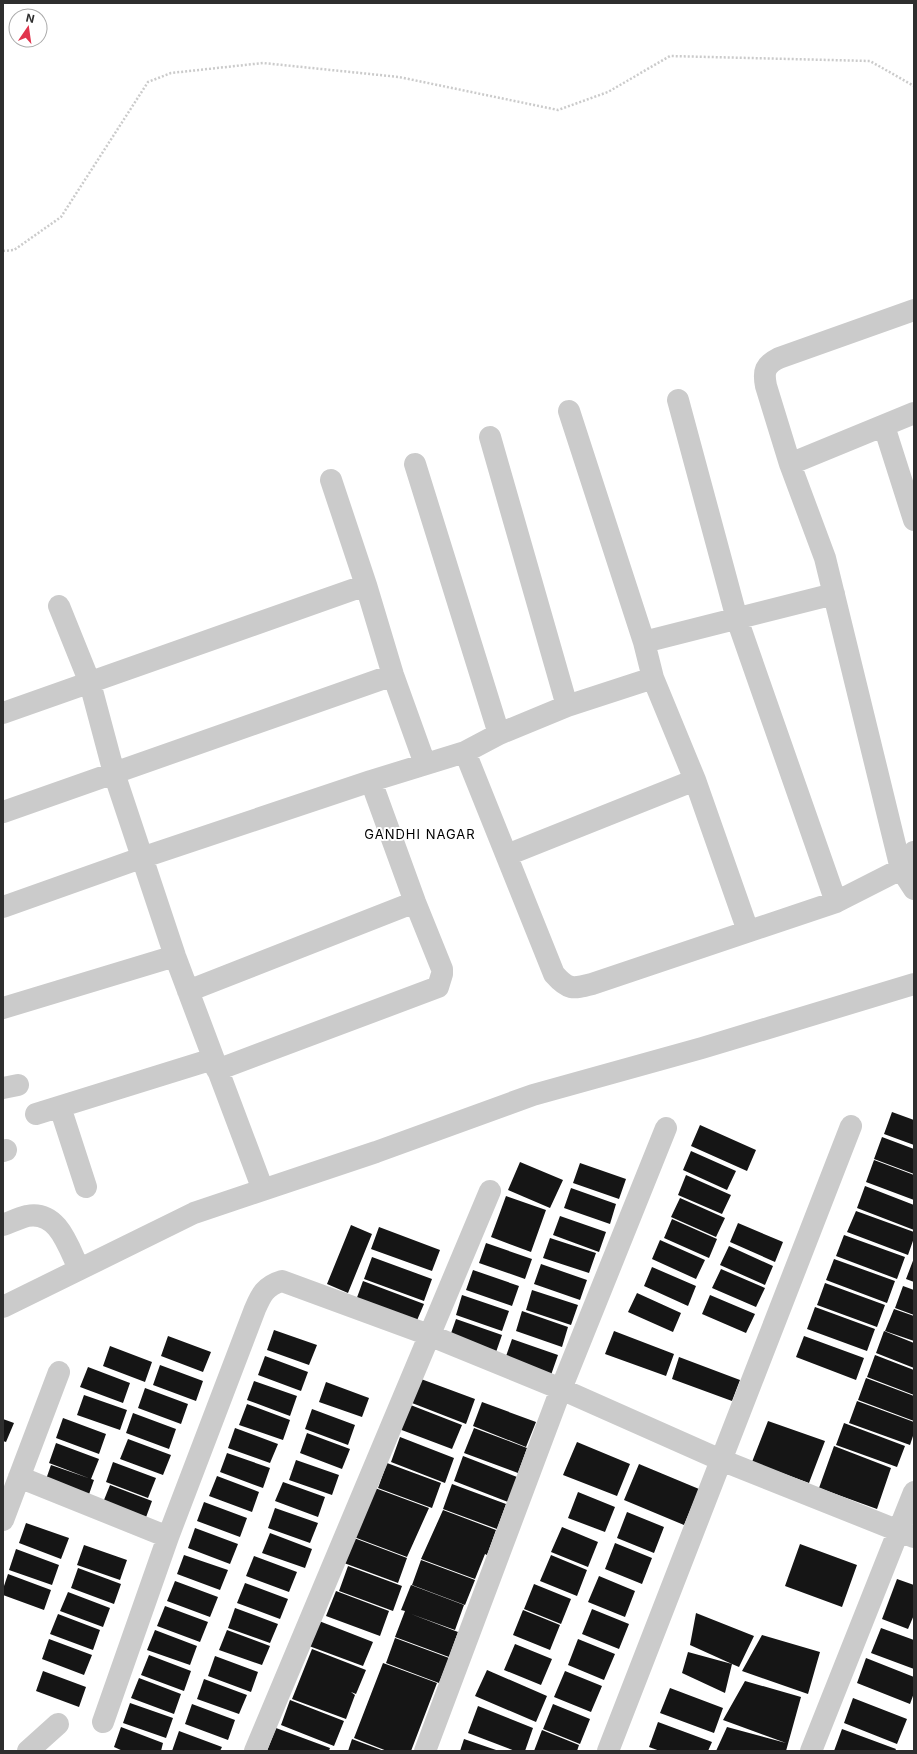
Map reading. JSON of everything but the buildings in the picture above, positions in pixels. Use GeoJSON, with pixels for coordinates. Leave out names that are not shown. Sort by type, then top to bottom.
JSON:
{"type":"FeatureCollection","features":[{"type":"Feature","properties":{"kind":"street"},"geometry":{"type":"LineString","coordinates":[[914,310],[779,358],[767,366],[764,375],[790,464],[825,558],[901,870],[914,889]]}},
{"type":"Feature","properties":{"kind":"street"},"geometry":{"type":"LineString","coordinates":[[678,400],[737,619],[836,902]]}},
{"type":"Feature","properties":{"kind":"street"},"geometry":{"type":"LineString","coordinates":[[569,411],[644,642],[653,678],[695,780],[748,931]]}},
{"type":"Feature","properties":{"kind":"street"},"geometry":{"type":"LineString","coordinates":[[790,464],[914,413]]}},
{"type":"Feature","properties":{"kind":"street"},"geometry":{"type":"LineString","coordinates":[[884,426],[914,520]]}},
{"type":"Feature","properties":{"kind":"street"},"geometry":{"type":"LineString","coordinates":[[490,437],[567,706]]}},
{"type":"Feature","properties":{"kind":"street"},"geometry":{"type":"LineString","coordinates":[[415,464],[499,734]]}},
{"type":"Feature","properties":{"kind":"street"},"geometry":{"type":"LineString","coordinates":[[331,480],[366,585],[393,675],[425,764]]}},
{"type":"Feature","properties":{"kind":"street"},"geometry":{"type":"LineString","coordinates":[[3,713],[366,585]]}},
{"type":"Feature","properties":{"kind":"street"},"geometry":{"type":"LineString","coordinates":[[644,642],[834,594]]}},
{"type":"Feature","properties":{"kind":"street"},"geometry":{"type":"LineString","coordinates":[[59,606],[90,683],[114,773],[141,858],[175,956],[263,1190]]}},
{"type":"Feature","properties":{"kind":"street"},"geometry":{"type":"LineString","coordinates":[[3,812],[393,675]]}},
{"type":"Feature","properties":{"kind":"street"},"geometry":{"type":"LineString","coordinates":[[3,907],[141,858],[371,781],[464,752],[499,734],[567,706],[653,678]]}},
{"type":"Feature","properties":{"kind":"street"},"geometry":{"type":"LineString","coordinates":[[464,752],[554,974],[563,984],[574,989],[836,902],[901,870],[914,852]]}},
{"type":"Feature","properties":{"kind":"street"},"geometry":{"type":"LineString","coordinates":[[507,856],[695,780]]}},
{"type":"Feature","properties":{"kind":"street"},"geometry":{"type":"LineString","coordinates":[[36,1114],[215,1064],[438,987],[442,969],[415,902],[371,781]]}},
{"type":"Feature","properties":{"kind":"street"},"geometry":{"type":"LineString","coordinates":[[188,991],[415,902]]}},
{"type":"Feature","properties":{"kind":"street"},"geometry":{"type":"LineString","coordinates":[[3,1008],[175,956]]}},
{"type":"Feature","properties":{"kind":"street"},"geometry":{"type":"LineString","coordinates":[[3,1307],[194,1213],[458,1123],[533,1095],[702,1048],[914,984]]}},
{"type":"Feature","properties":{"kind":"street"},"geometry":{"type":"LineString","coordinates":[[60,1107],[86,1187]]}},
{"type":"Feature","properties":{"kind":"street"},"geometry":{"type":"LineString","coordinates":[[608,1751],[850,1126]]}},
{"type":"Feature","properties":{"kind":"street"},"geometry":{"type":"LineString","coordinates":[[425,1751],[561,1389],[666,1128]]}},
{"type":"Feature","properties":{"kind":"street"},"geometry":{"type":"LineString","coordinates":[[255,1751],[490,1191]]}},
{"type":"Feature","properties":{"kind":"street"},"geometry":{"type":"LineString","coordinates":[[3,1225],[26,1216],[38,1215],[45,1217],[56,1225],[79,1269]]}},
{"type":"Feature","properties":{"kind":"street"},"geometry":{"type":"LineString","coordinates":[[103,1722],[168,1537],[262,1291],[272,1284],[282,1281],[429,1335],[561,1389],[721,1460],[906,1534]]}},
{"type":"Feature","properties":{"kind":"street"},"geometry":{"type":"LineString","coordinates":[[3,1520],[59,1372]]}},
{"type":"Feature","properties":{"kind":"street"},"geometry":{"type":"LineString","coordinates":[[19,1477],[168,1537]]}},
{"type":"Feature","properties":{"kind":"street"},"geometry":{"type":"LineString","coordinates":[[811,1751],[906,1534],[914,1492]]}},
{"type":"Feature","properties":{"kind":"street"},"geometry":{"type":"LineString","coordinates":[[28,1751],[58,1724]]}},
{"type":"Feature","properties":{"kind":"path"},"geometry":{"type":"LineString","coordinates":[[3,251],[14,250],[61,217],[148,82],[171,73],[262,63],[399,77],[558,110],[608,92],[670,56],[870,61],[914,86]]}},
{"type":"Feature","properties":{"kind":"district","name":"GANDHI NAGAR"},"geometry":{"type":"Point","coordinates":[420,834]}}]}
